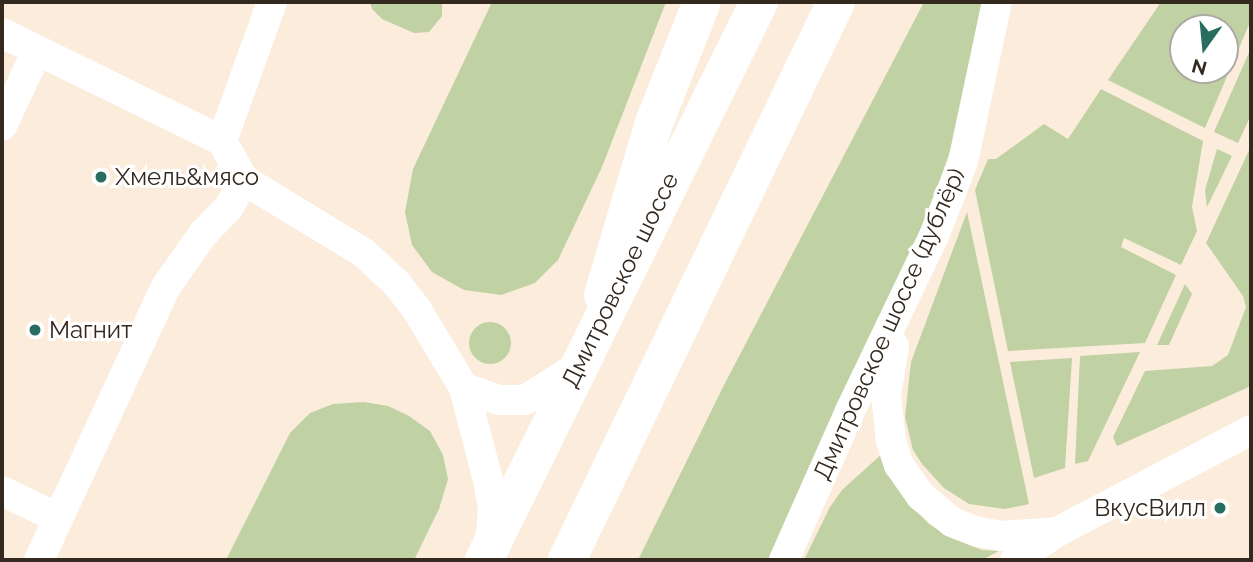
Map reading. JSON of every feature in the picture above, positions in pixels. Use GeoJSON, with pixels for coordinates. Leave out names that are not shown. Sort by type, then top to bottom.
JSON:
{"type":"FeatureCollection","features":[{"type":"Feature","properties":{"kind":"main road"},"geometry":{"type":"LineString","coordinates":[[583,355],[654,123],[702,2]]}},
{"type":"Feature","properties":{"kind":"main road","name":"Дмитровское шоссе"},"geometry":{"type":"LineString","coordinates":[[486,554],[760,2]]}},
{"type":"Feature","properties":{"kind":"main road"},"geometry":{"type":"LineString","coordinates":[[567,560],[836,2]]}},
{"type":"Feature","properties":{"kind":"main road"},"geometry":{"type":"LineString","coordinates":[[796,86],[850,2]]}},
{"type":"Feature","properties":{"kind":"street"},"geometry":{"type":"LineString","coordinates":[[39,560],[164,288],[203,234],[229,207],[232,160],[272,2]]}},
{"type":"Feature","properties":{"kind":"street","name":"Дмитровское шоссе (дублёр)"},"geometry":{"type":"LineString","coordinates":[[784,560],[933,238],[964,157],[998,2]]}},
{"type":"Feature","properties":{"kind":"street"},"geometry":{"type":"LineString","coordinates":[[2,33],[232,160],[364,253],[397,284],[436,339],[464,388],[493,509],[486,554]]}},
{"type":"Feature","properties":{"kind":"street"},"geometry":{"type":"LineString","coordinates":[[2,52],[232,160]]}},
{"type":"Feature","properties":{"kind":"street"},"geometry":{"type":"LineString","coordinates":[[2,126],[30,66]]}},
{"type":"Feature","properties":{"kind":"street"},"geometry":{"type":"LineString","coordinates":[[907,294],[891,355],[886,396],[891,441],[908,480],[935,510],[952,522],[978,532],[1003,536],[1057,532]]}},
{"type":"Feature","properties":{"kind":"street"},"geometry":{"type":"LineString","coordinates":[[464,388],[499,400],[526,400],[583,355]]}},
{"type":"Feature","properties":{"kind":"street"},"geometry":{"type":"LineString","coordinates":[[1015,560],[1057,532],[1251,430]]}},
{"type":"Feature","properties":{"kind":"street"},"geometry":{"type":"LineString","coordinates":[[2,491],[58,518]]}},
{"type":"Feature","properties":{"kind":"green space"},"geometry":{"type":"Polygon","coordinates":[[[370,2],[442,2],[442,16],[429,32],[414,33],[382,19],[372,9],[370,2]]]}},
{"type":"Feature","properties":{"kind":"green space"},"geometry":{"type":"Polygon","coordinates":[[[492,2],[666,2],[602,167],[558,260],[535,283],[501,295],[464,290],[432,272],[412,245],[405,212],[413,169],[492,2]]]}},
{"type":"Feature","properties":{"kind":"green space"},"geometry":{"type":"Polygon","coordinates":[[[924,2],[989,2],[954,151],[928,222],[768,560],[638,560],[724,385],[924,2]]]}},
{"type":"Feature","properties":{"kind":"green space"},"geometry":{"type":"Polygon","coordinates":[[[1161,2],[1251,2],[1251,20],[1239,48],[1239,14],[1169,14],[1169,84],[1224,84],[1205,128],[1108,80],[1161,2]]]}},
{"type":"Feature","properties":{"kind":"green space"},"geometry":{"type":"Polygon","coordinates":[[[1251,48],[1251,115],[1238,143],[1214,132],[1235,84],[1239,84],[1239,75],[1251,48]]]}},
{"type":"Feature","properties":{"kind":"green space"},"geometry":{"type":"Polygon","coordinates":[[[1101,89],[1203,141],[1192,207],[1197,231],[1181,265],[1124,238],[1121,247],[1176,275],[1145,343],[1008,351],[975,190],[988,159],[996,159],[1044,124],[1068,139],[1101,89]]]}},
{"type":"Feature","properties":{"kind":"green space"},"geometry":{"type":"Polygon","coordinates":[[[1251,146],[1251,386],[1117,446],[1113,437],[1145,371],[1212,366],[1228,355],[1246,307],[1243,296],[1206,243],[1251,146]]]}},
{"type":"Feature","properties":{"kind":"green space"},"geometry":{"type":"Polygon","coordinates":[[[1217,149],[1232,156],[1207,207],[1205,190],[1217,149]]]}},
{"type":"Feature","properties":{"kind":"green space"},"geometry":{"type":"Polygon","coordinates":[[[967,212],[1029,504],[1005,509],[969,504],[944,488],[913,450],[905,417],[911,362],[967,212]]]}},
{"type":"Feature","properties":{"kind":"green space"},"geometry":{"type":"Polygon","coordinates":[[[1185,284],[1192,294],[1169,345],[1157,345],[1185,284]]]}},
{"type":"Feature","properties":{"kind":"green space"},"geometry":{"type":"Polygon","coordinates":[[[490,322],[505,328],[511,343],[505,358],[490,364],[475,358],[469,343],[475,328],[490,322]]]}},
{"type":"Feature","properties":{"kind":"green space"},"geometry":{"type":"Polygon","coordinates":[[[1140,352],[1088,461],[1075,464],[1080,356],[1140,352]]]}},
{"type":"Feature","properties":{"kind":"green space"},"geometry":{"type":"Polygon","coordinates":[[[1072,358],[1065,468],[1034,478],[1010,362],[1072,358]]]}},
{"type":"Feature","properties":{"kind":"green space"},"geometry":{"type":"Polygon","coordinates":[[[364,402],[388,406],[409,416],[430,431],[443,455],[448,479],[439,509],[414,560],[226,560],[290,433],[310,413],[333,404],[364,402]]]}},
{"type":"Feature","properties":{"kind":"green space"},"geometry":{"type":"Polygon","coordinates":[[[884,452],[891,477],[906,500],[929,524],[951,538],[982,550],[999,551],[982,560],[804,560],[830,507],[842,490],[884,452]]]}},
{"type":"Feature","properties":{"kind":"place","name":"Хмель&мясо"},"geometry":{"type":"Point","coordinates":[101,177]}},
{"type":"Feature","properties":{"kind":"place","name":"Магнит"},"geometry":{"type":"Point","coordinates":[35,330]}},
{"type":"Feature","properties":{"kind":"place","name":"ВкусВилл"},"geometry":{"type":"Point","coordinates":[1220,508]}}]}
